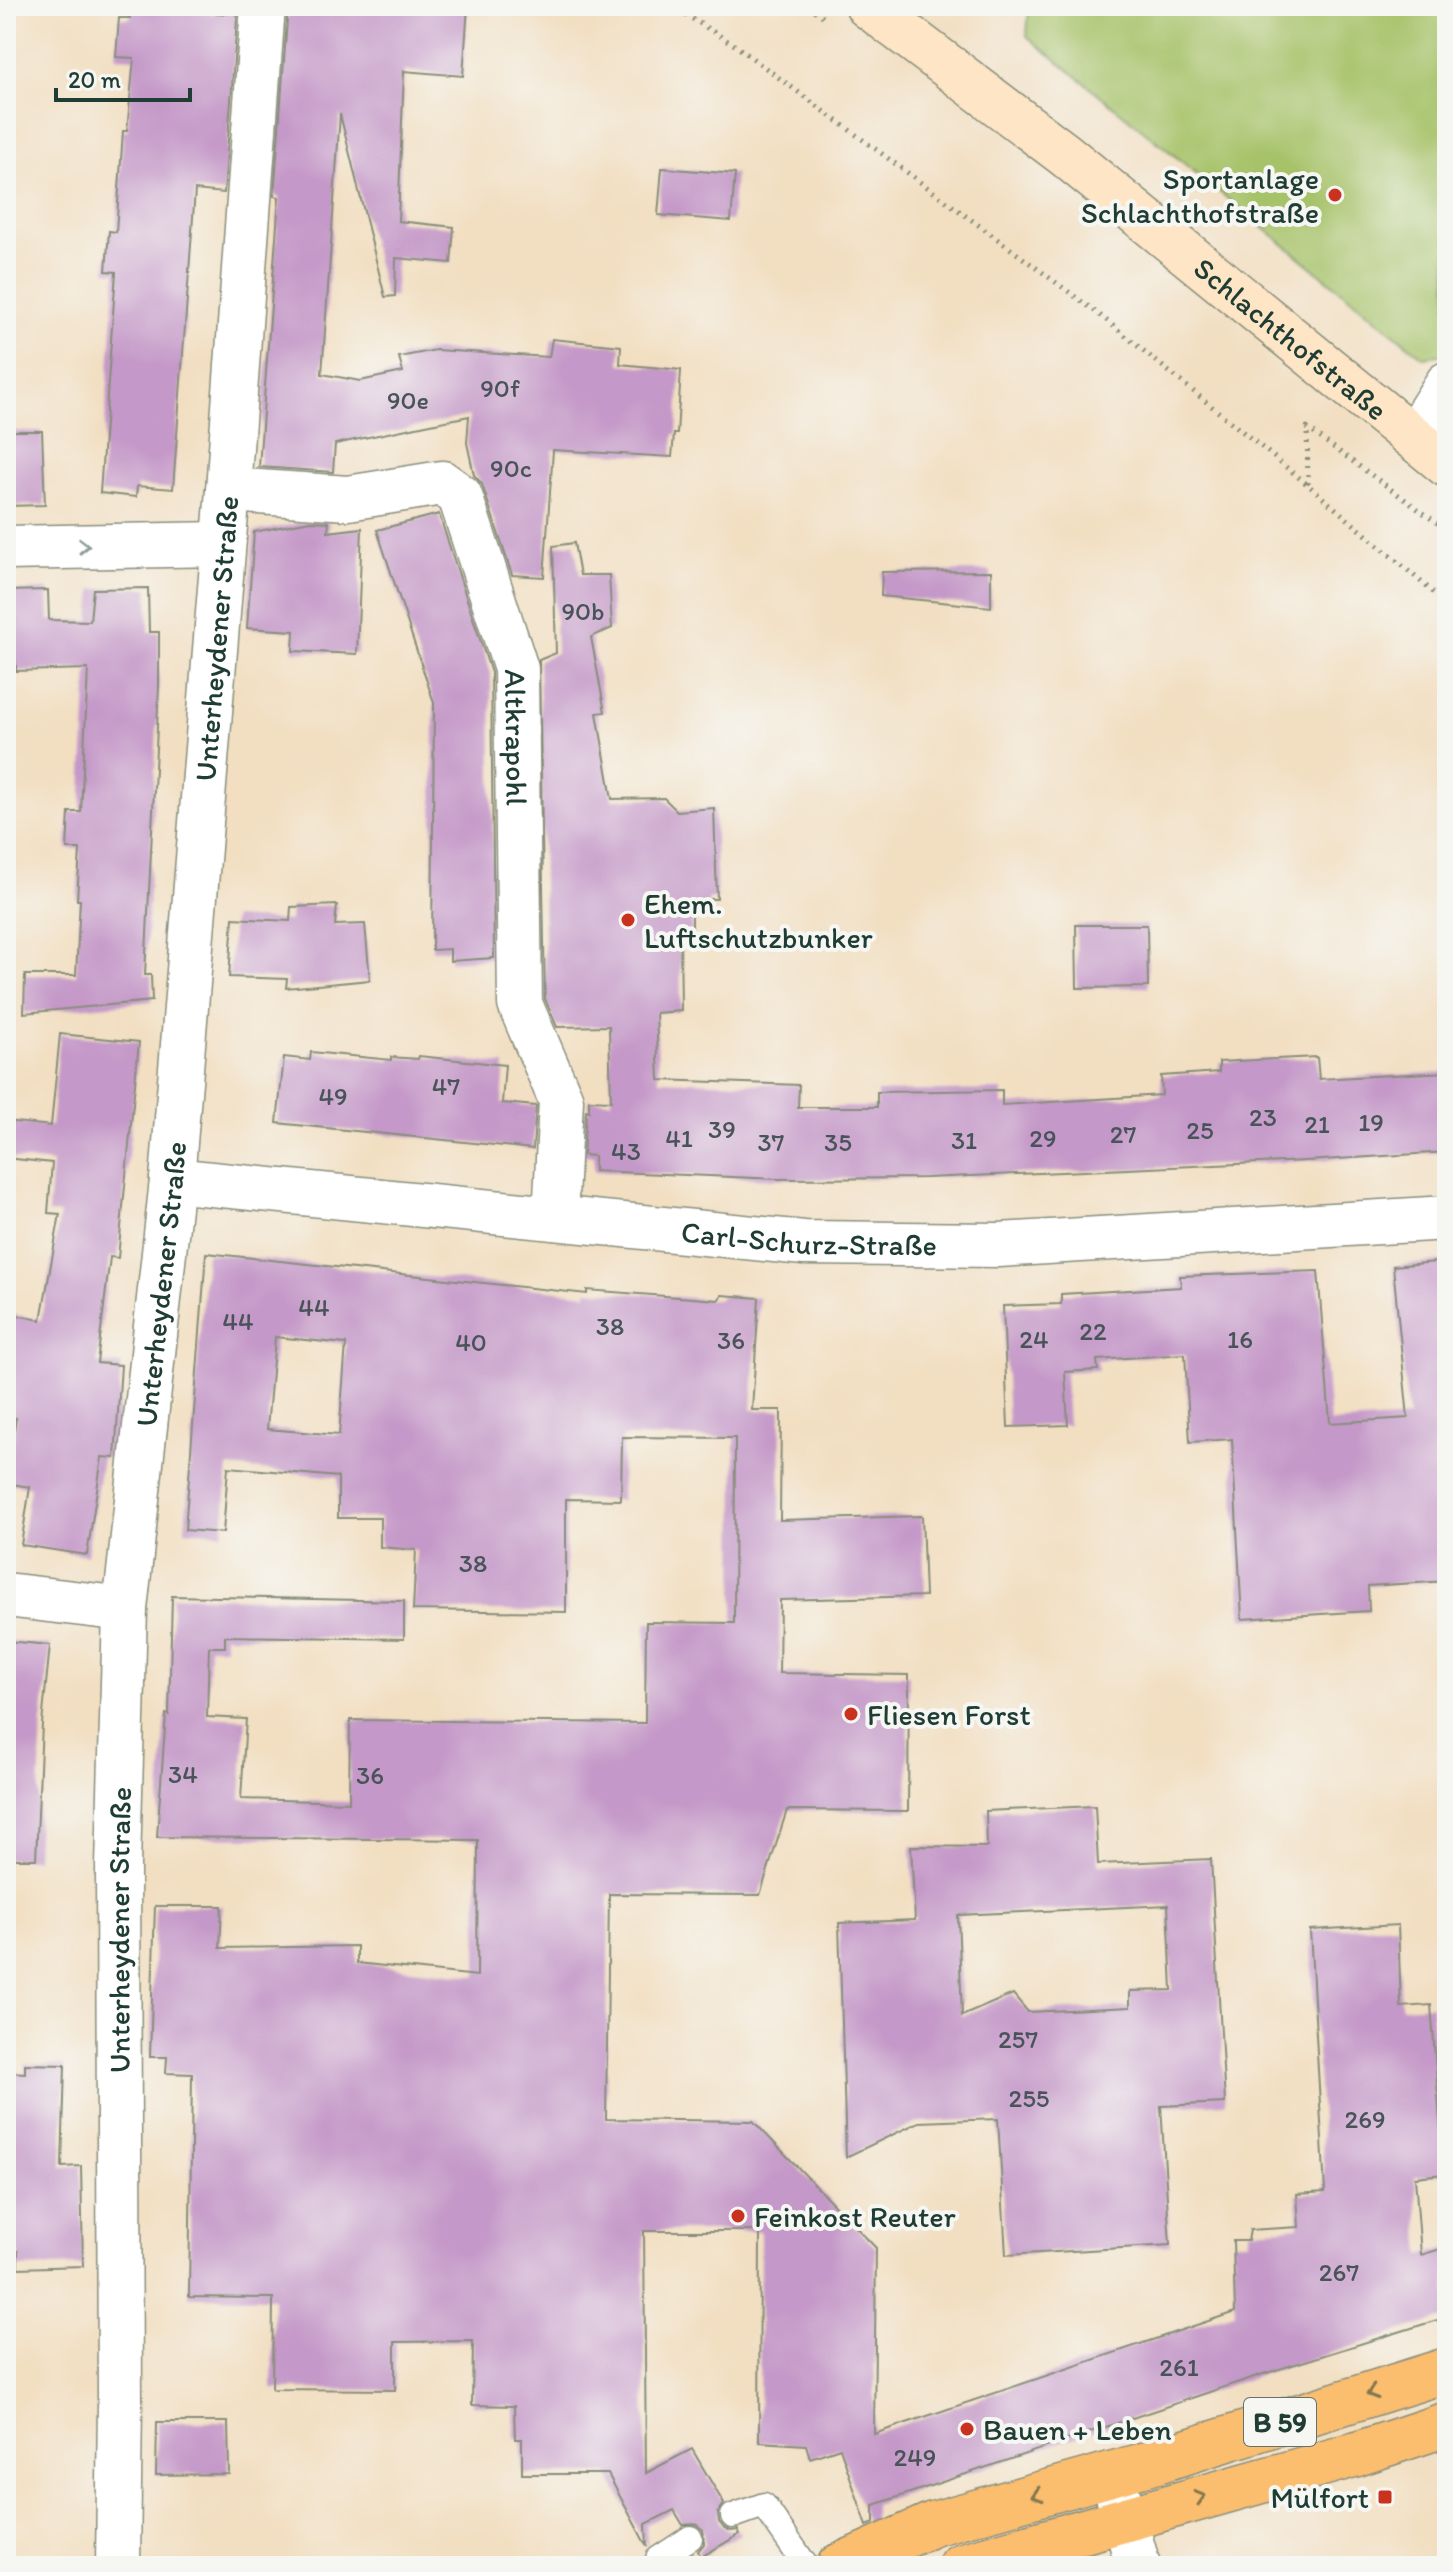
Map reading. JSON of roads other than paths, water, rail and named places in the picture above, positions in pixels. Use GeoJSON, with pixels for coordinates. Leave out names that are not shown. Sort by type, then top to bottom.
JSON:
{"type":"FeatureCollection","features":[{"type":"Feature","properties":{"kind":"main road","name":"Schlachthofstraße"},"geometry":{"type":"LineString","coordinates":[[868,6],[1064,154],[1447,465]]}},
{"type":"Feature","properties":{"kind":"main road","name":"B 59"},"geometry":{"type":"LineString","coordinates":[[839,2566],[933,2524],[1112,2474],[1447,2370]]}},
{"type":"Feature","properties":{"kind":"main road","name":"B 59"},"geometry":{"type":"LineString","coordinates":[[960,2566],[1357,2454],[1447,2424]]}},
{"type":"Feature","properties":{"kind":"street","name":"Unterheydener Straße"},"geometry":{"type":"LineString","coordinates":[[118,2566],[118,1866],[125,1609],[172,1180],[228,490],[263,6]]}},
{"type":"Feature","properties":{"kind":"street"},"geometry":{"type":"LineString","coordinates":[[1414,436],[1447,384]]}},
{"type":"Feature","properties":{"kind":"street","name":"Altkrapohl"},"geometry":{"type":"LineString","coordinates":[[228,490],[348,498],[442,483],[460,496],[516,669],[520,1004],[561,1100],[555,1218]]}},
{"type":"Feature","properties":{"kind":"street"},"geometry":{"type":"LineString","coordinates":[[6,548],[222,544]]}},
{"type":"Feature","properties":{"kind":"street","name":"Carl-Schurz-Straße"},"geometry":{"type":"LineString","coordinates":[[172,1180],[804,1243],[999,1245],[1447,1218]]}},
{"type":"Feature","properties":{"kind":"street"},"geometry":{"type":"LineString","coordinates":[[6,1595],[125,1609]]}},
{"type":"Feature","properties":{"kind":"street"},"geometry":{"type":"LineString","coordinates":[[1112,2474],[1138,2566]]}},
{"type":"Feature","properties":{"kind":"lane"},"geometry":{"type":"LineString","coordinates":[[733,2516],[764,2505],[806,2566]]}},
{"type":"Feature","properties":{"kind":"lane"},"geometry":{"type":"LineString","coordinates":[[660,2566],[658,2559],[690,2538]]}},
{"type":"Feature","properties":{"kind":"place","name":"Sportanlage Schlachthofstraße"},"geometry":{"type":"Point","coordinates":[1335,195]}},
{"type":"Feature","properties":{"kind":"place","name":"Ehem. Luftschutzbunker"},"geometry":{"type":"Point","coordinates":[628,920]}},
{"type":"Feature","properties":{"kind":"place","name":"Fliesen Forst"},"geometry":{"type":"Point","coordinates":[851,1714]}},
{"type":"Feature","properties":{"kind":"place","name":"Feinkost Reuter"},"geometry":{"type":"Point","coordinates":[738,2216]}},
{"type":"Feature","properties":{"kind":"place","name":"Bauen + Leben"},"geometry":{"type":"Point","coordinates":[967,2429]}},
{"type":"Feature","properties":{"kind":"place","name":"Mülfort"},"geometry":{"type":"Point","coordinates":[1385,2497]}}]}
